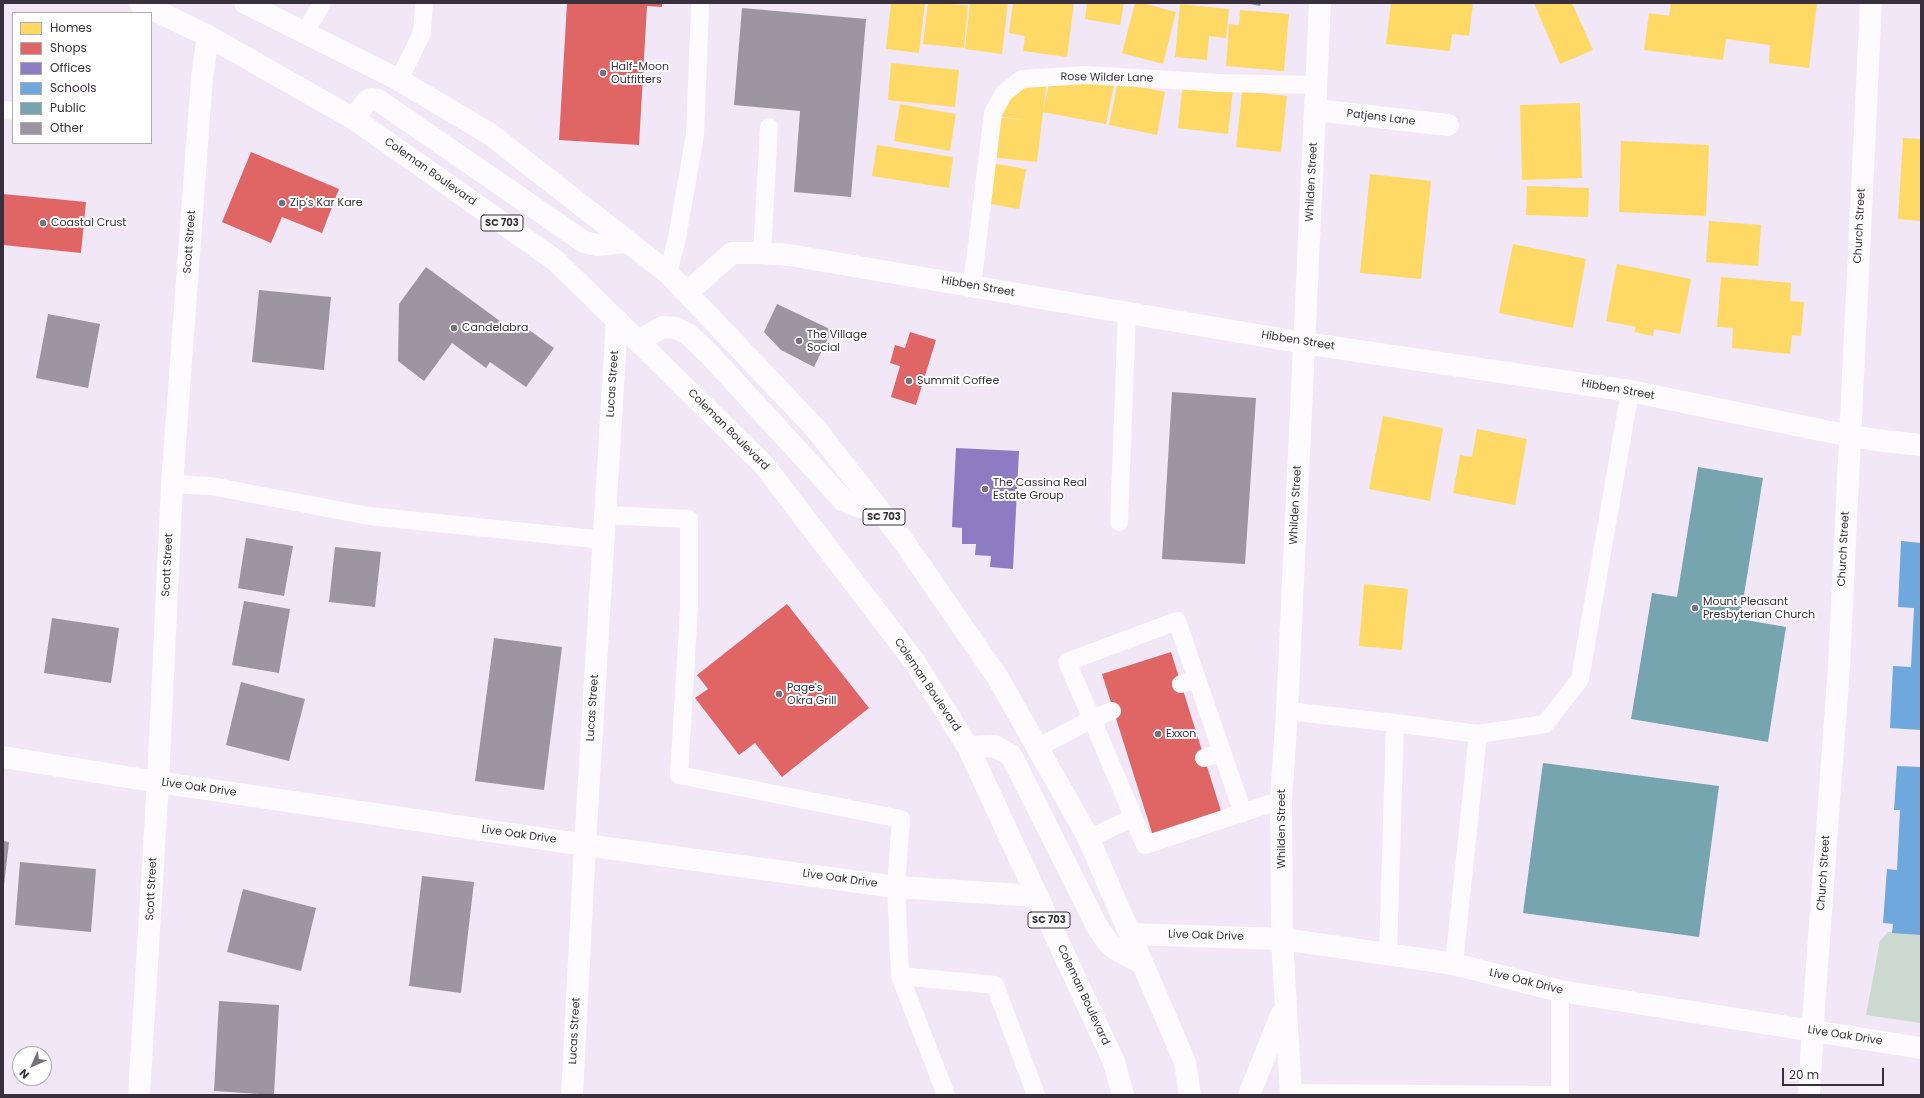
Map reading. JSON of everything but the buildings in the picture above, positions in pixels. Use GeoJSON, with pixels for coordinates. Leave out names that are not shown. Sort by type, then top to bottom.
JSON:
{"type":"FeatureCollection","features":[{"type":"Feature","properties":{"kind":"street","name":"Coleman Boulevard"},"geometry":{"type":"LineString","coordinates":[[140,3],[208,36],[354,119],[556,260],[764,465],[914,661],[968,747],[1114,1062],[1123,1095]]}},
{"type":"Feature","properties":{"kind":"street","name":"SC 703"},"geometry":{"type":"LineString","coordinates":[[245,3],[399,80],[490,134],[668,273],[688,292],[816,429],[904,542],[998,678],[1088,839],[1185,1062],[1190,1095]]}},
{"type":"Feature","properties":{"kind":"street","name":"Whilden Street"},"geometry":{"type":"LineString","coordinates":[[1291,1094],[1284,1008],[1281,800],[1287,711],[1320,3]]}},
{"type":"Feature","properties":{"kind":"street","name":"Church Street"},"geometry":{"type":"LineString","coordinates":[[1809,1095],[1839,666],[1871,3]]}},
{"type":"Feature","properties":{"kind":"street","name":"Scott Street"},"geometry":{"type":"LineString","coordinates":[[139,1095],[158,782],[172,484],[202,78],[208,36]]}},
{"type":"Feature","properties":{"kind":"street"},"geometry":{"type":"LineString","coordinates":[[354,119],[366,102],[371,99],[378,100],[584,242],[597,245],[627,242]]}},
{"type":"Feature","properties":{"kind":"street","name":"Patjens Lane"},"geometry":{"type":"LineString","coordinates":[[1315,110],[1448,126]]}},
{"type":"Feature","properties":{"kind":"street","name":"Hibben Street"},"geometry":{"type":"LineString","coordinates":[[688,292],[732,253],[789,255],[1304,343],[1630,391],[1850,436],[1921,445]]}},
{"type":"Feature","properties":{"kind":"street","name":"Lucas Street"},"geometry":{"type":"LineString","coordinates":[[572,1095],[585,845],[617,320]]}},
{"type":"Feature","properties":{"kind":"street"},"geometry":{"type":"LineString","coordinates":[[638,341],[663,328],[676,328],[688,334],[710,355],[844,501],[860,508],[876,506]]}},
{"type":"Feature","properties":{"kind":"street"},"geometry":{"type":"LineString","coordinates":[[968,747],[994,746],[1011,755],[1099,930],[1110,945],[1120,952],[1142,962]]}},
{"type":"Feature","properties":{"kind":"street","name":"Live Oak Drive"},"geometry":{"type":"LineString","coordinates":[[3,757],[158,782],[585,845],[896,887],[1037,896]]}},
{"type":"Feature","properties":{"kind":"street","name":"Live Oak Drive"},"geometry":{"type":"LineString","coordinates":[[1130,934],[1282,939],[1388,954],[1454,964],[1560,991],[1921,1048]]}},
{"type":"Feature","properties":{"kind":"street","name":"Whilden Street"},"geometry":{"type":"LineString","coordinates":[[1249,1095],[1284,1008]]}},
{"type":"Feature","properties":{"kind":"lane"},"geometry":{"type":"LineString","coordinates":[[305,33],[322,3]]}},
{"type":"Feature","properties":{"kind":"lane"},"geometry":{"type":"LineString","coordinates":[[399,80],[422,33],[424,3]]}},
{"type":"Feature","properties":{"kind":"lane"},"geometry":{"type":"LineString","coordinates":[[668,273],[677,238],[695,135],[700,6]]}},
{"type":"Feature","properties":{"kind":"lane","name":"Rose Wilder Lane"},"geometry":{"type":"LineString","coordinates":[[972,286],[993,113],[1004,93],[1022,79],[1086,75],[1222,83],[1316,86]]}},
{"type":"Feature","properties":{"kind":"lane"},"geometry":{"type":"LineString","coordinates":[[762,253],[769,128]]}},
{"type":"Feature","properties":{"kind":"lane"},"geometry":{"type":"LineString","coordinates":[[1119,522],[1127,312]]}},
{"type":"Feature","properties":{"kind":"lane"},"geometry":{"type":"LineString","coordinates":[[1287,711],[1396,722],[1478,734],[1545,724],[1580,679],[1630,391]]}},
{"type":"Feature","properties":{"kind":"lane"},"geometry":{"type":"LineString","coordinates":[[172,484],[211,486],[369,516],[604,540]]}},
{"type":"Feature","properties":{"kind":"lane"},"geometry":{"type":"LineString","coordinates":[[605,515],[689,519],[689,608],[679,775],[900,819],[896,887],[900,976],[946,1095]]}},
{"type":"Feature","properties":{"kind":"lane"},"geometry":{"type":"LineString","coordinates":[[1243,813],[1222,752],[1189,682],[1177,621],[1067,662],[1092,719],[1129,788],[1132,818],[1144,845],[1243,813],[1281,800]]}},
{"type":"Feature","properties":{"kind":"lane"},"geometry":{"type":"LineString","coordinates":[[1037,748],[1092,719],[1112,711]]}},
{"type":"Feature","properties":{"kind":"lane"},"geometry":{"type":"LineString","coordinates":[[1388,954],[1396,722]]}},
{"type":"Feature","properties":{"kind":"lane"},"geometry":{"type":"LineString","coordinates":[[1454,964],[1478,734]]}},
{"type":"Feature","properties":{"kind":"lane"},"geometry":{"type":"LineString","coordinates":[[1204,758],[1222,752]]}},
{"type":"Feature","properties":{"kind":"lane"},"geometry":{"type":"LineString","coordinates":[[1088,839],[1132,818]]}},
{"type":"Feature","properties":{"kind":"lane"},"geometry":{"type":"LineString","coordinates":[[900,976],[994,985],[1036,1095]]}},
{"type":"Feature","properties":{"kind":"lane"},"geometry":{"type":"LineString","coordinates":[[1291,1094],[1560,1095],[1560,991]]}},
{"type":"Feature","properties":{"kind":"shaded area"},"geometry":{"type":"Polygon","coordinates":[[[1888,932],[1921,935],[1921,1023],[1866,1015],[1880,941],[1888,932]]]}},
{"type":"Feature","properties":{"kind":"place","name":"Half-Moon Outfitters"},"geometry":{"type":"Point","coordinates":[603,73]}},
{"type":"Feature","properties":{"kind":"place","name":"Zip's Kar Kare"},"geometry":{"type":"Point","coordinates":[282,203]}},
{"type":"Feature","properties":{"kind":"place","name":"Coastal Crust"},"geometry":{"type":"Point","coordinates":[43,223]}},
{"type":"Feature","properties":{"kind":"place","name":"Candelabra"},"geometry":{"type":"Point","coordinates":[454,328]}},
{"type":"Feature","properties":{"kind":"place","name":"The Village Social"},"geometry":{"type":"Point","coordinates":[799,341]}},
{"type":"Feature","properties":{"kind":"place","name":"Summit Coffee"},"geometry":{"type":"Point","coordinates":[909,381]}},
{"type":"Feature","properties":{"kind":"place","name":"The Cassina Real Estate Group"},"geometry":{"type":"Point","coordinates":[985,489]}},
{"type":"Feature","properties":{"kind":"place","name":"Mount Pleasant Presbyterian Church"},"geometry":{"type":"Point","coordinates":[1695,608]}},
{"type":"Feature","properties":{"kind":"place","name":"Page's Okra Grill"},"geometry":{"type":"Point","coordinates":[779,694]}},
{"type":"Feature","properties":{"kind":"place","name":"Exxon"},"geometry":{"type":"Point","coordinates":[1158,734]}}]}
